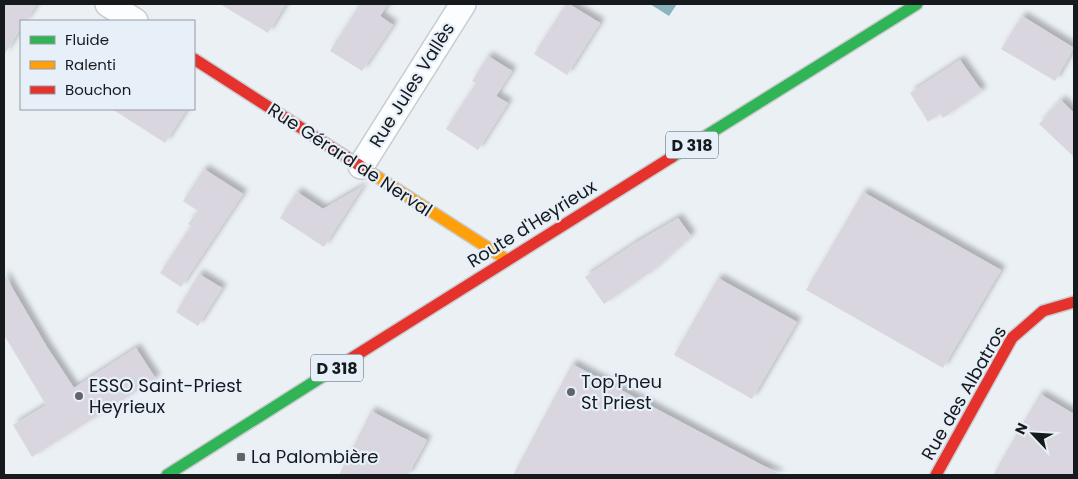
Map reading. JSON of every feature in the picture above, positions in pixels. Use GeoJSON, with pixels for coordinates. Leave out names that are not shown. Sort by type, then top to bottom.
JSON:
{"type":"FeatureCollection","features":[{"type":"Feature","properties":{"kind":"main road","name":"Route d'Heyrieux"},"geometry":{"type":"LineString","coordinates":[[167,475],[917,4]]}},
{"type":"Feature","properties":{"kind":"main road","name":"Rue Gérard de Nerval"},"geometry":{"type":"LineString","coordinates":[[195,60],[507,260]]}},
{"type":"Feature","properties":{"kind":"main road","name":"Rue des Albatros"},"geometry":{"type":"LineString","coordinates":[[936,475],[1012,338],[1043,310],[1074,302]]}},
{"type":"Feature","properties":{"kind":"street"},"geometry":{"type":"LineString","coordinates":[[108,4],[133,20]]}},
{"type":"Feature","properties":{"kind":"street","name":"Rue Jules Vallès"},"geometry":{"type":"LineString","coordinates":[[361,166],[463,4]]}},
{"type":"Feature","properties":{"kind":"water"},"geometry":{"type":"Polygon","coordinates":[[[650,4],[677,4],[669,16],[650,4]]]}},
{"type":"Feature","properties":{"kind":"building"},"geometry":{"type":"Polygon","coordinates":[[[4,4],[37,4],[27,20],[20,20],[20,30],[4,55],[4,4]]]}},
{"type":"Feature","properties":{"kind":"building"},"geometry":{"type":"Polygon","coordinates":[[[220,4],[286,4],[268,33],[220,4]]]}},
{"type":"Feature","properties":{"kind":"building"},"geometry":{"type":"Polygon","coordinates":[[[360,4],[388,4],[380,16],[393,25],[362,71],[330,51],[360,4]]]}},
{"type":"Feature","properties":{"kind":"building"},"geometry":{"type":"Polygon","coordinates":[[[566,4],[600,23],[567,75],[534,54],[566,4]]]}},
{"type":"Feature","properties":{"kind":"building"},"geometry":{"type":"Polygon","coordinates":[[[1022,16],[1074,48],[1055,81],[1001,49],[1022,16]]]}},
{"type":"Feature","properties":{"kind":"building"},"geometry":{"type":"Polygon","coordinates":[[[488,56],[512,71],[496,96],[508,103],[478,150],[446,129],[476,83],[472,81],[488,56]]]}},
{"type":"Feature","properties":{"kind":"building"},"geometry":{"type":"Polygon","coordinates":[[[960,60],[982,91],[943,118],[940,114],[928,122],[910,93],[960,60]]]}},
{"type":"Feature","properties":{"kind":"building"},"geometry":{"type":"Polygon","coordinates":[[[1061,100],[1074,113],[1074,157],[1039,124],[1061,100]]]}},
{"type":"Feature","properties":{"kind":"building"},"geometry":{"type":"Polygon","coordinates":[[[114,110],[186,110],[165,143],[114,110]]]}},
{"type":"Feature","properties":{"kind":"building"},"geometry":{"type":"Polygon","coordinates":[[[204,169],[243,194],[181,287],[160,273],[191,226],[188,224],[198,211],[183,201],[204,169]]]}},
{"type":"Feature","properties":{"kind":"building"},"geometry":{"type":"Polygon","coordinates":[[[363,186],[324,247],[280,218],[297,192],[323,209],[363,186]]]}},
{"type":"Feature","properties":{"kind":"building"},"geometry":{"type":"Polygon","coordinates":[[[863,192],[1001,270],[943,368],[806,290],[863,192]]]}},
{"type":"Feature","properties":{"kind":"building"},"geometry":{"type":"Polygon","coordinates":[[[678,218],[691,236],[652,271],[604,304],[585,277],[634,244],[678,218]]]}},
{"type":"Feature","properties":{"kind":"building"},"geometry":{"type":"Polygon","coordinates":[[[4,274],[47,347],[74,388],[136,348],[156,379],[32,457],[13,425],[46,405],[4,335],[4,274]]]}},
{"type":"Feature","properties":{"kind":"building"},"geometry":{"type":"Polygon","coordinates":[[[199,274],[222,288],[198,326],[176,312],[199,274]]]}},
{"type":"Feature","properties":{"kind":"building"},"geometry":{"type":"Polygon","coordinates":[[[718,278],[797,322],[752,399],[674,355],[718,278]]]}},
{"type":"Feature","properties":{"kind":"building"},"geometry":{"type":"Polygon","coordinates":[[[572,364],[781,475],[513,475],[572,364]]]}},
{"type":"Feature","properties":{"kind":"building"},"geometry":{"type":"Polygon","coordinates":[[[1040,394],[1074,414],[1074,475],[993,475],[1040,394]]]}},
{"type":"Feature","properties":{"kind":"building"},"geometry":{"type":"Polygon","coordinates":[[[371,411],[427,440],[408,475],[339,475],[371,411]]]}},
{"type":"Feature","properties":{"kind":"traffic: fast"},"geometry":{"type":"LineString","coordinates":[[672,157],[917,4]]}},
{"type":"Feature","properties":{"kind":"traffic: fast"},"geometry":{"type":"LineString","coordinates":[[167,475],[339,366]]}},
{"type":"Feature","properties":{"kind":"traffic: slow"},"geometry":{"type":"LineString","coordinates":[[365,169],[507,260]]}},
{"type":"Feature","properties":{"kind":"traffic: jam"},"geometry":{"type":"LineString","coordinates":[[195,60],[365,169]]}},
{"type":"Feature","properties":{"kind":"traffic: jam"},"geometry":{"type":"LineString","coordinates":[[339,366],[672,157]]}},
{"type":"Feature","properties":{"kind":"traffic: jam"},"geometry":{"type":"LineString","coordinates":[[936,475],[1012,338],[1043,311],[1074,302]]}},
{"type":"Feature","properties":{"kind":"place","name":"Top'Pneu St Priest"},"geometry":{"type":"Point","coordinates":[571,392]}},
{"type":"Feature","properties":{"kind":"place","name":"ESSO Saint-Priest Heyrieux"},"geometry":{"type":"Point","coordinates":[79,396]}},
{"type":"Feature","properties":{"kind":"place","name":"La Palombière"},"geometry":{"type":"Point","coordinates":[241,457]}}]}
